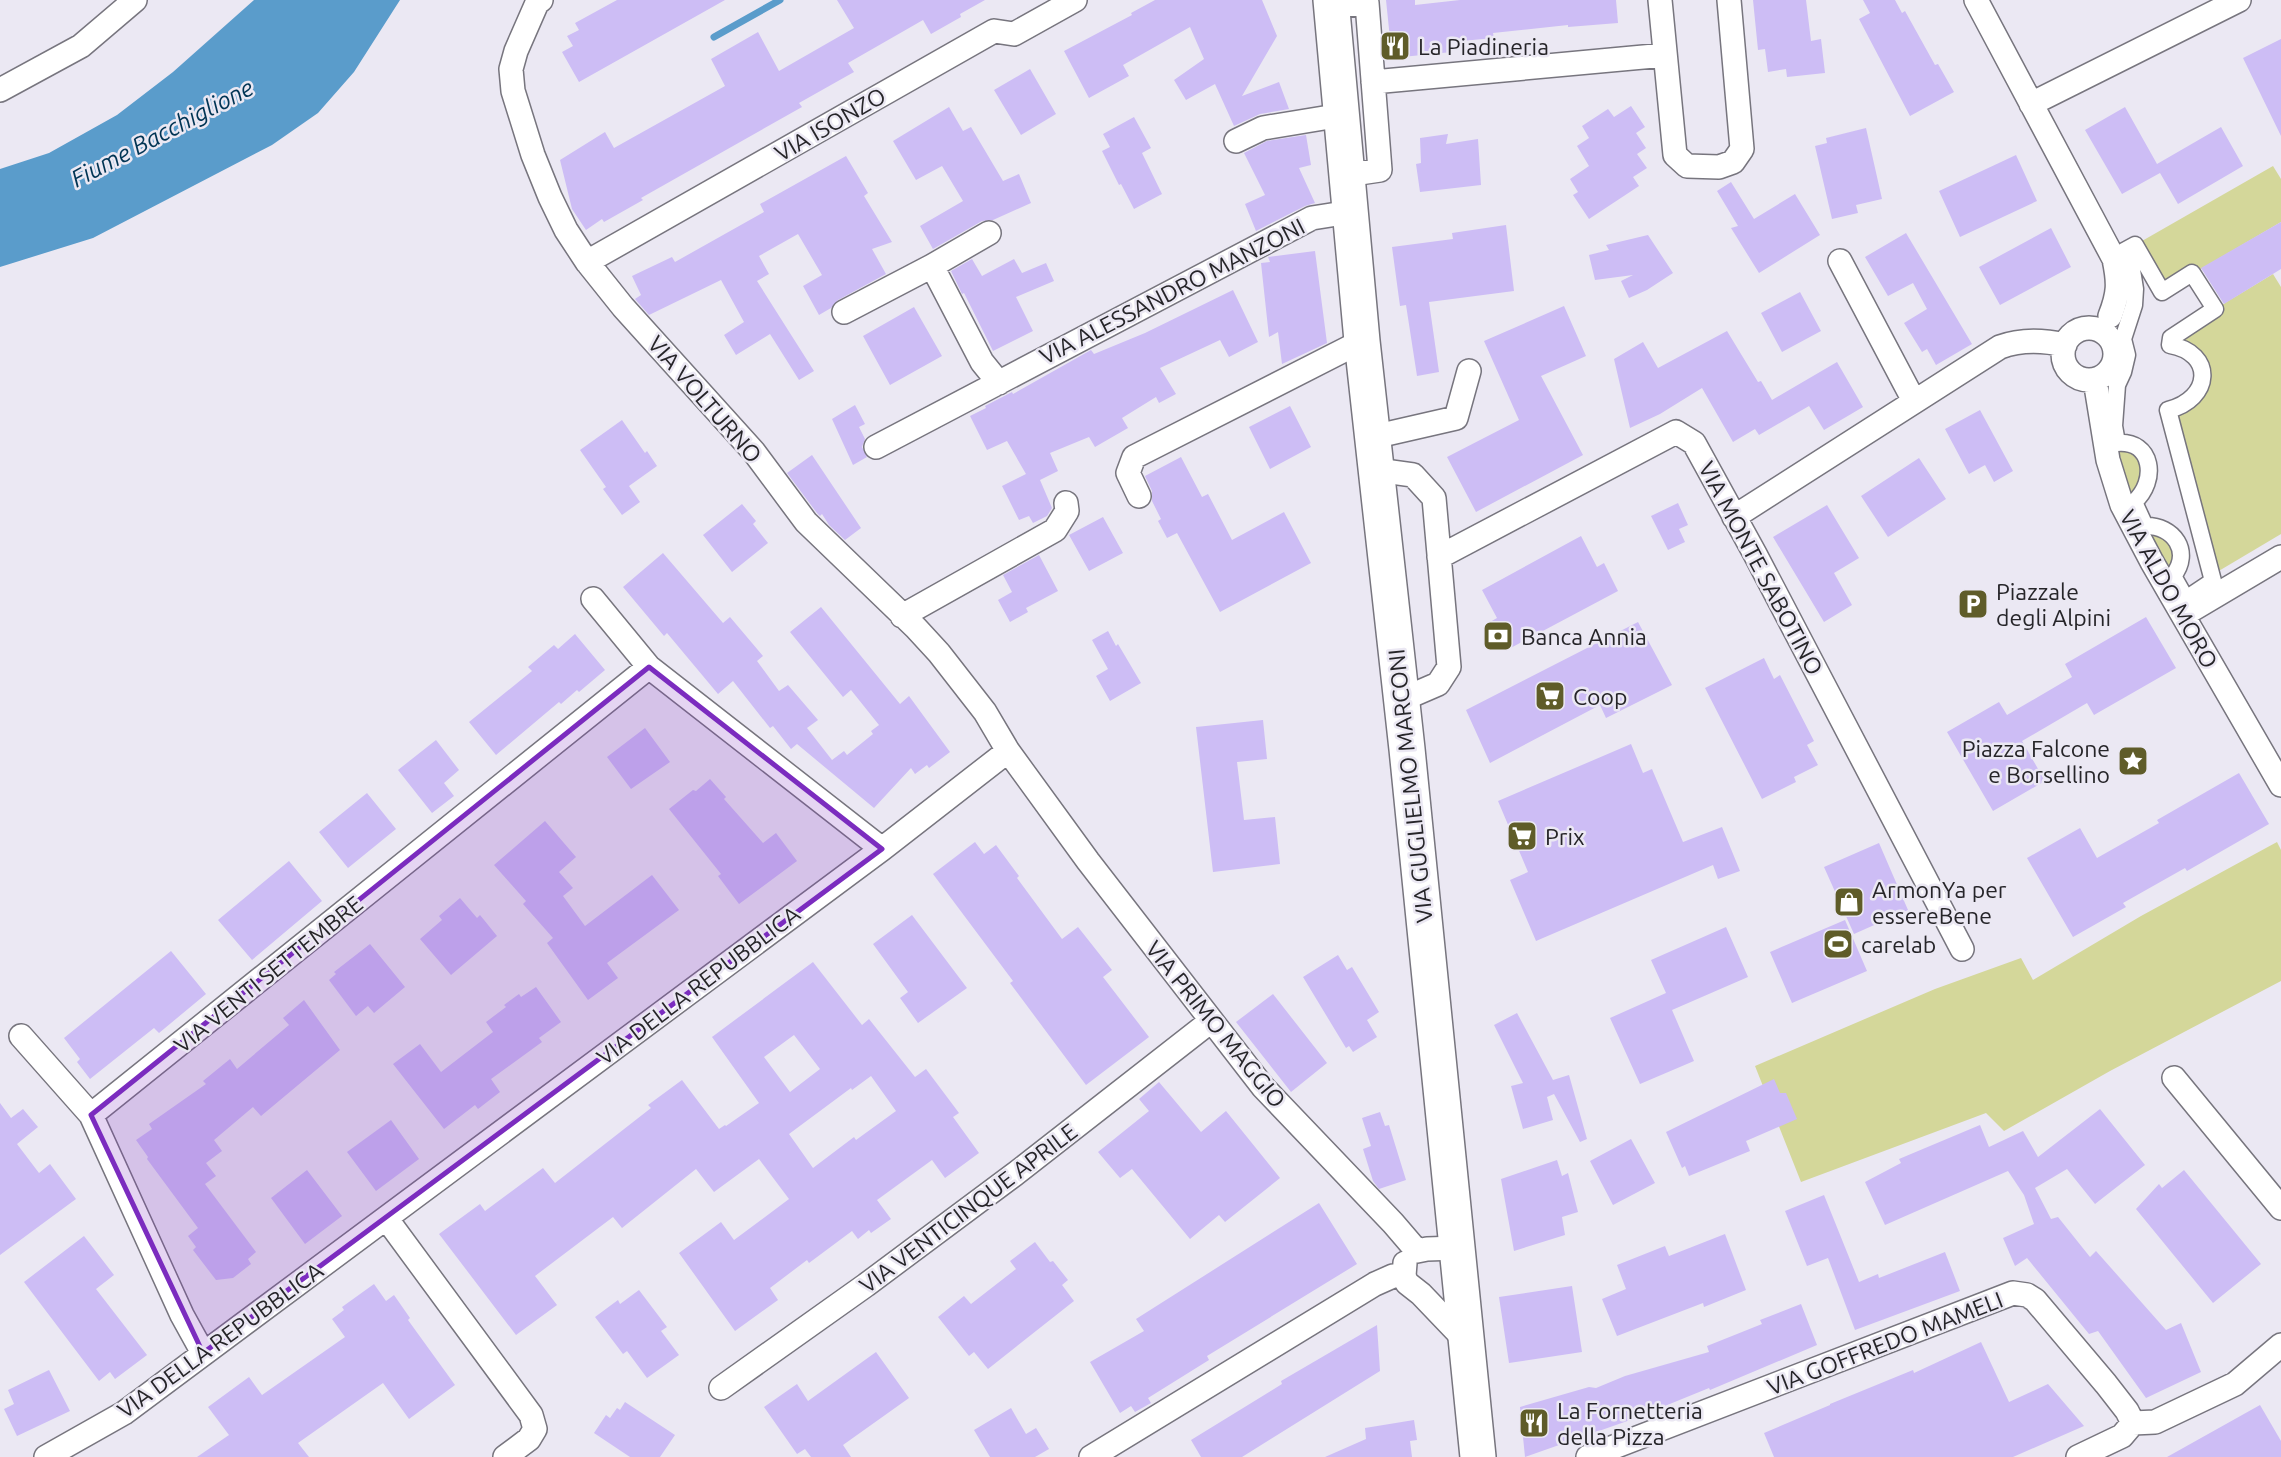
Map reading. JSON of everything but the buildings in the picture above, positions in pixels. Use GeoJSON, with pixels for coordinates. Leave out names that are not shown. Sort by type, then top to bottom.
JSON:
{"type":"FeatureCollection","features":[{"type":"Feature","properties":{"kind":"main road","name":"VIA GUGLIELMO MARCONI"},"geometry":{"type":"LineString","coordinates":[[1331,3],[1362,341],[1478,1457]]}},
{"type":"Feature","properties":{"kind":"street"},"geometry":{"type":"LineString","coordinates":[[0,90],[81,46],[135,0]]}},
{"type":"Feature","properties":{"kind":"street","name":"VIA VOLTURNO"},"geometry":{"type":"LineString","coordinates":[[541,0],[537,3],[516,51],[511,69],[513,90],[533,155],[566,230],[587,262],[623,307],[754,452],[806,522],[939,653],[978,702],[1008,751]]}},
{"type":"Feature","properties":{"kind":"street","name":"VIA ISONZO"},"geometry":{"type":"LineString","coordinates":[[587,262],[994,31],[1014,34],[1075,0]]}},
{"type":"Feature","properties":{"kind":"street"},"geometry":{"type":"LineString","coordinates":[[1660,0],[1675,155],[1687,166],[1719,167],[1733,162],[1742,149],[1729,0]]}},
{"type":"Feature","properties":{"kind":"street"},"geometry":{"type":"LineString","coordinates":[[1976,0],[2114,259],[2119,281],[2117,298],[2110,316]]}},
{"type":"Feature","properties":{"kind":"street"},"geometry":{"type":"LineString","coordinates":[[2031,104],[2239,0]]}},
{"type":"Feature","properties":{"kind":"street"},"geometry":{"type":"LineString","coordinates":[[1331,3],[1367,3],[1380,170],[1346,175]]}},
{"type":"Feature","properties":{"kind":"street"},"geometry":{"type":"LineString","coordinates":[[1373,82],[1665,55]]}},
{"type":"Feature","properties":{"kind":"street"},"geometry":{"type":"LineString","coordinates":[[1236,141],[1263,128],[1342,115]]}},
{"type":"Feature","properties":{"kind":"street","name":"VIA ALESSANDRO MANZONI"},"geometry":{"type":"LineString","coordinates":[[876,447],[1312,218],[1350,212]]}},
{"type":"Feature","properties":{"kind":"street"},"geometry":{"type":"LineString","coordinates":[[844,312],[989,233]]}},
{"type":"Feature","properties":{"kind":"street"},"geometry":{"type":"LineString","coordinates":[[2135,245],[2162,292],[2192,273],[2215,309],[2171,338],[2170,345],[2182,347],[2193,354],[2203,377],[2199,391],[2191,400],[2178,408],[2168,410],[2213,581],[2186,599],[2173,576],[2180,567],[2179,546],[2172,534],[2155,526],[2146,526],[2134,502],[2147,486],[2151,471],[2146,458],[2138,448],[2128,442],[2117,443],[2114,426],[2117,384],[2127,355],[2123,339],[2134,305],[2135,289],[2132,270],[2124,251],[2135,245]]}},
{"type":"Feature","properties":{"kind":"street"},"geometry":{"type":"LineString","coordinates":[[1840,261],[1914,401]]}},
{"type":"Feature","properties":{"kind":"street"},"geometry":{"type":"LineString","coordinates":[[932,266],[982,362],[999,383]]}},
{"type":"Feature","properties":{"kind":"street"},"geometry":{"type":"LineString","coordinates":[[2085,328],[2094,328],[2110,337],[2114,345],[2114,363],[2109,371],[2095,380],[2085,380],[2069,371],[2063,354],[2069,337],[2085,328]]}},
{"type":"Feature","properties":{"kind":"street"},"geometry":{"type":"LineString","coordinates":[[1139,496],[1128,474],[1134,457],[1362,341]]}},
{"type":"Feature","properties":{"kind":"street"},"geometry":{"type":"LineString","coordinates":[[1734,517],[2000,347],[2013,342],[2051,342],[2065,345]]}},
{"type":"Feature","properties":{"kind":"street"},"geometry":{"type":"LineString","coordinates":[[1375,454],[1456,418],[1469,371]]}},
{"type":"Feature","properties":{"kind":"street","name":"VIA ALDO MORO"},"geometry":{"type":"LineString","coordinates":[[2095,380],[2108,460],[2122,505],[2281,785]]}},
{"type":"Feature","properties":{"kind":"street","name":"VIA MONTE SABOTINO"},"geometry":{"type":"LineString","coordinates":[[1439,557],[1676,432],[1694,443],[1734,517],[1883,817],[1962,949]]}},
{"type":"Feature","properties":{"kind":"street"},"geometry":{"type":"LineString","coordinates":[[1375,454],[1413,475],[1434,498],[1449,667],[1438,684],[1401,700]]}},
{"type":"Feature","properties":{"kind":"street"},"geometry":{"type":"LineString","coordinates":[[902,616],[1055,530],[1067,511],[1066,503]]}},
{"type":"Feature","properties":{"kind":"street"},"geometry":{"type":"LineString","coordinates":[[2183,615],[2281,557]]}},
{"type":"Feature","properties":{"kind":"street"},"geometry":{"type":"LineString","coordinates":[[593,599],[649,667],[882,849]]}},
{"type":"Feature","properties":{"kind":"street","name":"VIA VENTI SETTEMBRE"},"geometry":{"type":"LineString","coordinates":[[91,1115],[649,667]]}},
{"type":"Feature","properties":{"kind":"street","name":"VIA DELLA REPUBBLICA"},"geometry":{"type":"LineString","coordinates":[[48,1457],[124,1413],[882,849],[1008,751]]}},
{"type":"Feature","properties":{"kind":"street","name":"VIA PRIMO MAGGIO"},"geometry":{"type":"LineString","coordinates":[[1008,751],[1088,861],[1263,1087],[1394,1223],[1417,1251]]}},
{"type":"Feature","properties":{"kind":"street","name":"VIA VENTICINQUE APRILE"},"geometry":{"type":"LineString","coordinates":[[721,1388],[1015,1174],[1211,1021]]}},
{"type":"Feature","properties":{"kind":"street"},"geometry":{"type":"LineString","coordinates":[[21,1036],[91,1115],[182,1315],[203,1353]]}},
{"type":"Feature","properties":{"kind":"street"},"geometry":{"type":"LineString","coordinates":[[2174,1078],[2281,1208]]}},
{"type":"Feature","properties":{"kind":"street"},"geometry":{"type":"LineString","coordinates":[[386,1217],[531,1415],[535,1429],[528,1439],[505,1457]]}},
{"type":"Feature","properties":{"kind":"street"},"geometry":{"type":"LineString","coordinates":[[1421,1294],[1443,1286],[1458,1261],[1427,1249],[1417,1251],[1403,1265],[1404,1276],[1407,1283],[1466,1341]]}},
{"type":"Feature","properties":{"kind":"street"},"geometry":{"type":"LineString","coordinates":[[1091,1457],[1375,1284],[1393,1276],[1404,1276]]}},
{"type":"Feature","properties":{"kind":"street","name":"VIA GOFFREDO MAMELI"},"geometry":{"type":"LineString","coordinates":[[1588,1457],[2013,1293],[2027,1295],[2035,1300],[2106,1384],[2133,1423]]}},
{"type":"Feature","properties":{"kind":"street"},"geometry":{"type":"LineString","coordinates":[[2078,1457],[2122,1436],[2133,1423],[2155,1422],[2235,1384],[2281,1345]]}},
{"type":"Feature","properties":{"kind":"highlighted area"},"geometry":{"type":"Polygon","coordinates":[[[649,667],[882,849],[203,1353],[91,1115],[649,667]]]}},
{"type":"Feature","properties":{"kind":"green space"},"geometry":{"type":"Polygon","coordinates":[[[2273,166],[2281,179],[2281,222],[2162,292],[2135,245],[2273,166]]]}},
{"type":"Feature","properties":{"kind":"green space"},"geometry":{"type":"Polygon","coordinates":[[[2273,274],[2281,287],[2281,534],[2212,575],[2168,410],[2191,400],[2200,366],[2170,345],[2215,309],[2273,274]]]}},
{"type":"Feature","properties":{"kind":"green space"},"geometry":{"type":"Polygon","coordinates":[[[2117,443],[2145,458],[2134,502],[2123,468],[2117,443]]]}},
{"type":"Feature","properties":{"kind":"green space"},"geometry":{"type":"Polygon","coordinates":[[[2145,526],[2172,534],[2173,576],[2145,526]]]}},
{"type":"Feature","properties":{"kind":"green space"},"geometry":{"type":"Polygon","coordinates":[[[2277,842],[2281,850],[2281,981],[2110,1071],[2004,1131],[1986,1113],[1801,1182],[1755,1066],[1935,989],[2021,958],[2033,980],[2141,916],[2277,842]]]}},
{"type":"Feature","properties":{"kind":"water","name":"Fiume Bacchiglione"},"geometry":{"type":"Polygon","coordinates":[[[254,0],[400,0],[354,72],[318,113],[272,145],[93,238],[0,267],[0,169],[49,153],[117,115],[173,72],[254,0]]]}},
{"type":"Feature","properties":{"kind":"waterway"},"geometry":{"type":"LineString","coordinates":[[714,37],[780,0]]}},
{"type":"Feature","properties":{"kind":"place","name":"La Piadineria"},"geometry":{"type":"Point","coordinates":[1395,46]}},
{"type":"Feature","properties":{"kind":"place","name":"Piazzale degli Alpini"},"geometry":{"type":"Point","coordinates":[1973,604]}},
{"type":"Feature","properties":{"kind":"place","name":"Banca Annia"},"geometry":{"type":"Point","coordinates":[1498,636]}},
{"type":"Feature","properties":{"kind":"place","name":"Coop"},"geometry":{"type":"Point","coordinates":[1550,696]}},
{"type":"Feature","properties":{"kind":"place","name":"Piazza Falcone e Borsellino"},"geometry":{"type":"Point","coordinates":[2133,761]}},
{"type":"Feature","properties":{"kind":"place","name":"Prix"},"geometry":{"type":"Point","coordinates":[1522,836]}},
{"type":"Feature","properties":{"kind":"place","name":"ArmonYa per essereBene"},"geometry":{"type":"Point","coordinates":[1849,902]}},
{"type":"Feature","properties":{"kind":"place","name":"carelab"},"geometry":{"type":"Point","coordinates":[1838,944]}},
{"type":"Feature","properties":{"kind":"place","name":"La Fornetteria della Pizza"},"geometry":{"type":"Point","coordinates":[1534,1423]}}]}
